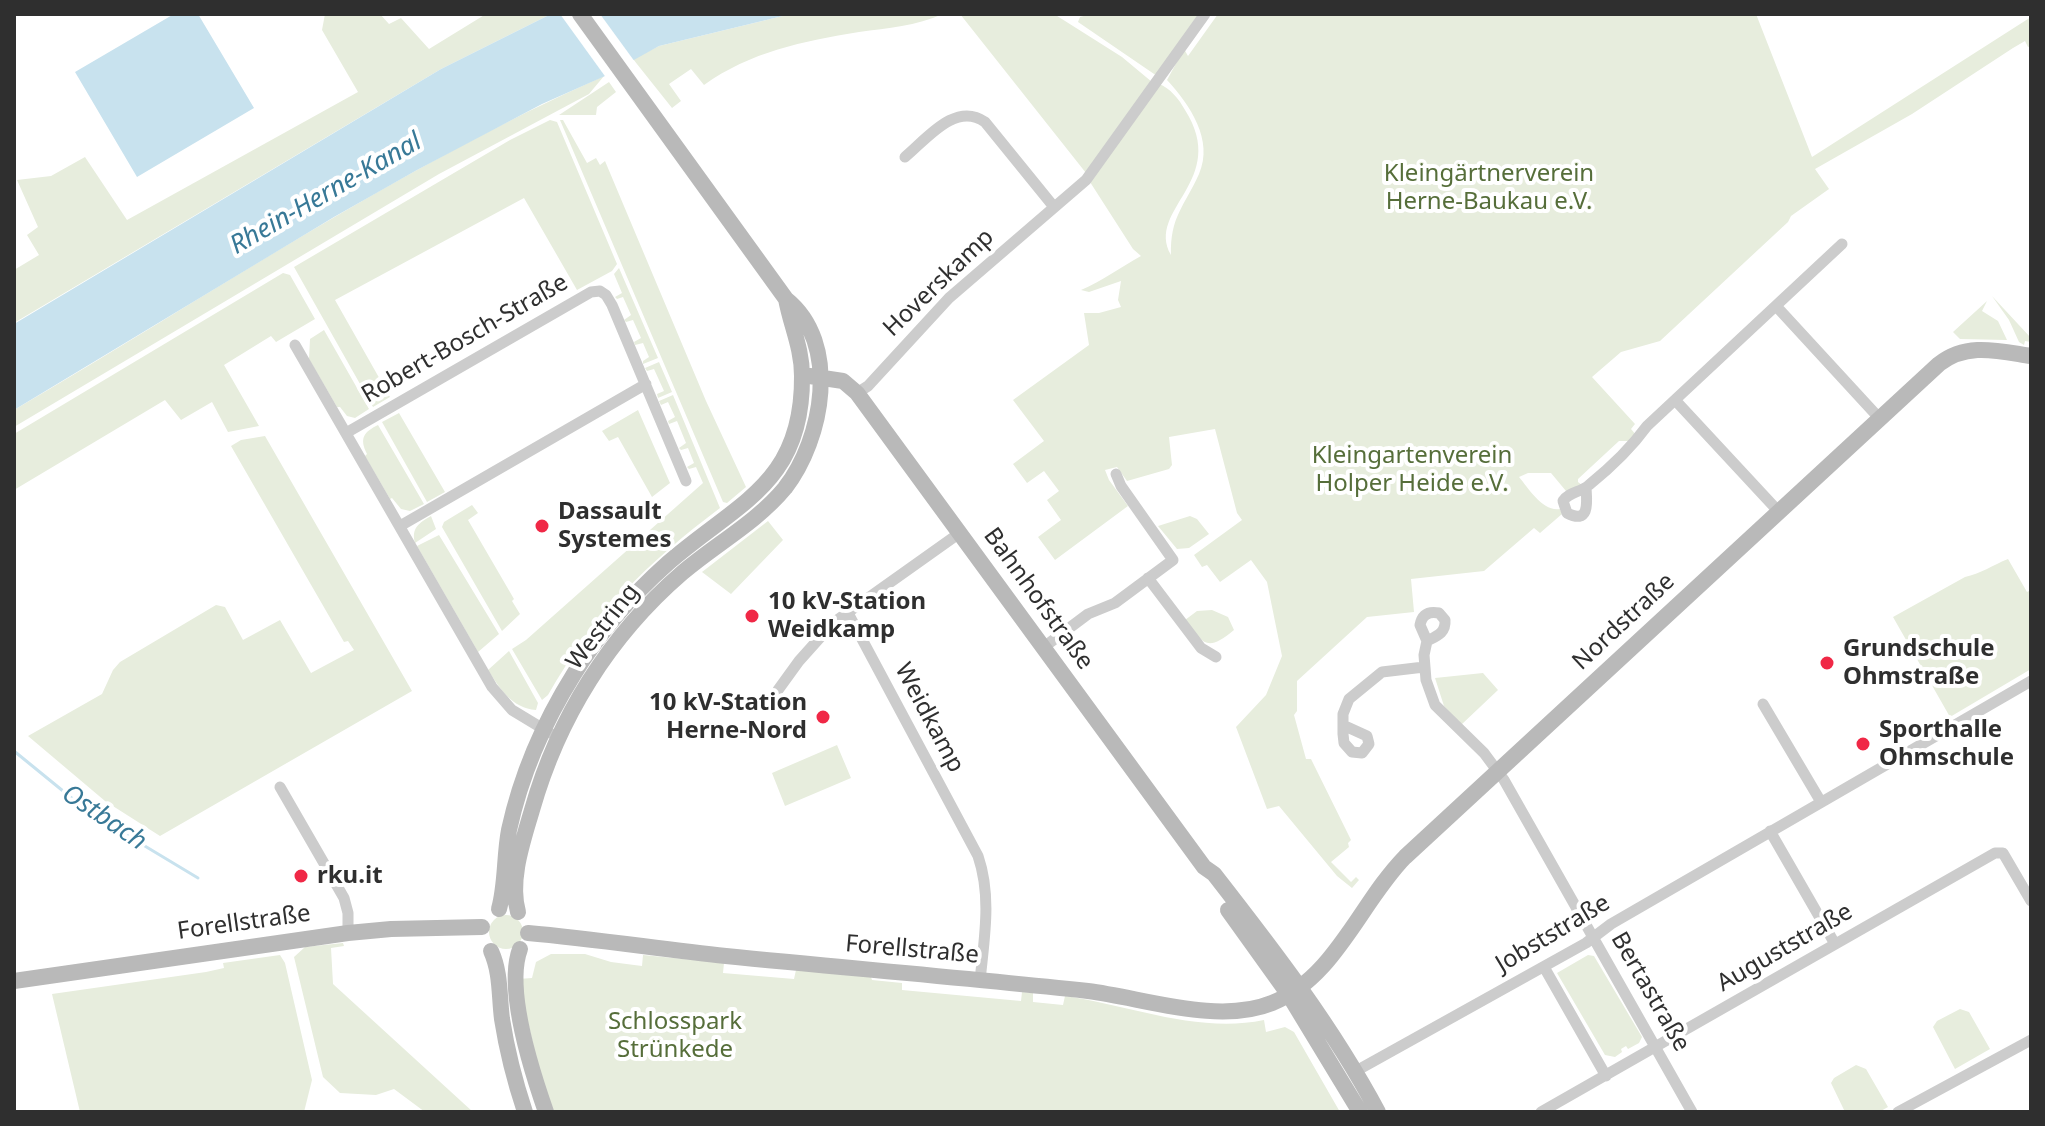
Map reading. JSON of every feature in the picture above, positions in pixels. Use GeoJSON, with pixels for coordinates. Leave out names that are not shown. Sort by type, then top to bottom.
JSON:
{"type":"FeatureCollection","features":[{"type":"Feature","properties":{"kind":"street"},"geometry":{"type":"LineString","coordinates":[[580,14],[786,299],[797,308],[809,328],[820,377]]}},
{"type":"Feature","properties":{"kind":"street","name":"Hoverskamp"},"geometry":{"type":"LineString","coordinates":[[857,393],[868,386],[949,298],[1094,170],[1205,14]]}},
{"type":"Feature","properties":{"kind":"street"},"geometry":{"type":"LineString","coordinates":[[905,157],[949,120],[973,115],[985,122],[1054,207]]}},
{"type":"Feature","properties":{"kind":"street"},"geometry":{"type":"LineString","coordinates":[[1586,488],[1842,244]]}},
{"type":"Feature","properties":{"kind":"street","name":"Robert-Bosch-Straße"},"geometry":{"type":"LineString","coordinates":[[346,433],[591,292],[600,291],[606,295],[686,481]]}},
{"type":"Feature","properties":{"kind":"street","name":"Westring"},"geometry":{"type":"LineString","coordinates":[[499,909],[505,853],[515,805],[589,652],[627,604],[669,563],[756,495],[773,477],[791,447],[799,414],[803,375],[801,347],[786,299]]}},
{"type":"Feature","properties":{"kind":"street"},"geometry":{"type":"LineString","coordinates":[[1776,306],[1880,419]]}},
{"type":"Feature","properties":{"kind":"street","name":"Robert-Bosch-Straße"},"geometry":{"type":"LineString","coordinates":[[295,345],[492,687],[512,710],[550,733]]}},
{"type":"Feature","properties":{"kind":"street","name":"Nordstraße"},"geometry":{"type":"LineString","coordinates":[[1295,991],[1330,956],[1391,871],[1939,364],[1957,353],[1981,349],[2031,356]]}},
{"type":"Feature","properties":{"kind":"street","name":"Bahnhofstraße"},"geometry":{"type":"LineString","coordinates":[[803,375],[843,381],[857,393],[1204,867],[1214,874],[1295,991],[1356,1071],[1378,1112]]}},
{"type":"Feature","properties":{"kind":"street","name":"Westring"},"geometry":{"type":"LineString","coordinates":[[518,912],[515,890],[524,838],[550,733],[640,613],[681,574],[755,517],[784,488],[813,437],[820,377]]}},
{"type":"Feature","properties":{"kind":"street"},"geometry":{"type":"LineString","coordinates":[[400,526],[646,384]]}},
{"type":"Feature","properties":{"kind":"street"},"geometry":{"type":"LineString","coordinates":[[1675,400],[1779,512]]}},
{"type":"Feature","properties":{"kind":"street"},"geometry":{"type":"LineString","coordinates":[[1044,647],[1088,614],[1115,603],[1173,560],[1121,486],[1116,474]]}},
{"type":"Feature","properties":{"kind":"street"},"geometry":{"type":"LineString","coordinates":[[778,690],[825,633],[848,613],[961,532]]}},
{"type":"Feature","properties":{"kind":"street"},"geometry":{"type":"LineString","coordinates":[[1148,578],[1201,648],[1216,657]]}},
{"type":"Feature","properties":{"kind":"street","name":"Weidkamp"},"geometry":{"type":"LineString","coordinates":[[848,613],[978,856],[987,906],[980,981]]}},
{"type":"Feature","properties":{"kind":"street"},"geometry":{"type":"LineString","coordinates":[[1345,726],[1343,714],[1349,699],[1382,672],[1424,667],[1427,641]]}},
{"type":"Feature","properties":{"kind":"street","name":"Bertastraße"},"geometry":{"type":"LineString","coordinates":[[1424,667],[1435,705],[1484,753],[1497,771],[1692,1112]]}},
{"type":"Feature","properties":{"kind":"street","name":"Jobststraße"},"geometry":{"type":"LineString","coordinates":[[1356,1071],[1544,967],[1611,924],[2031,681]]}},
{"type":"Feature","properties":{"kind":"street"},"geometry":{"type":"LineString","coordinates":[[1763,704],[1821,802]]}},
{"type":"Feature","properties":{"kind":"street"},"geometry":{"type":"LineString","coordinates":[[280,787],[344,898],[348,933]]}},
{"type":"Feature","properties":{"kind":"street"},"geometry":{"type":"LineString","coordinates":[[1770,831],[1835,944]]}},
{"type":"Feature","properties":{"kind":"street","name":"Auguststraße"},"geometry":{"type":"LineString","coordinates":[[1541,1112],[1995,853],[2003,853],[2031,901]]}},
{"type":"Feature","properties":{"kind":"street"},"geometry":{"type":"LineString","coordinates":[[525,1112],[508,1053],[498,968],[483,940],[482,927],[487,916],[499,909],[518,912],[526,921],[528,933],[514,973],[529,1056],[546,1112]]}},
{"type":"Feature","properties":{"kind":"street","name":"Forellstraße"},"geometry":{"type":"LineString","coordinates":[[14,981],[348,933],[482,927]]}},
{"type":"Feature","properties":{"kind":"street","name":"Forellstraße"},"geometry":{"type":"LineString","coordinates":[[528,933],[723,956],[1090,991],[1206,1010],[1234,1012],[1269,1004],[1295,991]]}},
{"type":"Feature","properties":{"kind":"street"},"geometry":{"type":"LineString","coordinates":[[491,951],[506,955],[520,949]]}},
{"type":"Feature","properties":{"kind":"street"},"geometry":{"type":"LineString","coordinates":[[1544,967],[1606,1076]]}},
{"type":"Feature","properties":{"kind":"street","name":"Bahnhofstraße"},"geometry":{"type":"LineString","coordinates":[[1295,991],[1360,1112]]}},
{"type":"Feature","properties":{"kind":"street"},"geometry":{"type":"LineString","coordinates":[[1898,1112],[2031,1040]]}},
{"type":"Feature","properties":{"kind":"green space"},"geometry":{"type":"Polygon","coordinates":[[[325,14],[380,14],[389,24],[401,18],[429,49],[486,14],[551,14],[441,69],[14,323],[14,270],[39,255],[27,235],[38,227],[17,180],[51,176],[85,157],[127,220],[358,92],[322,30],[325,14]]]}},
{"type":"Feature","properties":{"kind":"green space"},"geometry":{"type":"Polygon","coordinates":[[[791,14],[943,14],[912,24],[797,44],[758,56],[704,85],[691,69],[669,84],[681,101],[672,108],[633,59],[659,46],[791,14]]]}},
{"type":"Feature","properties":{"kind":"green space"},"geometry":{"type":"Polygon","coordinates":[[[960,14],[1054,14],[1122,57],[1152,82],[1086,173],[960,14]]]}},
{"type":"Feature","properties":{"kind":"green space"},"geometry":{"type":"Polygon","coordinates":[[[1091,14],[1201,14],[1157,76],[1078,22],[1080,17],[1091,14]]]}},
{"type":"Feature","properties":{"kind":"green space"},"geometry":{"type":"Polygon","coordinates":[[[1218,14],[1756,14],[1812,157],[2031,17],[2031,46],[2028,47],[2025,41],[1912,114],[1815,169],[1829,189],[1791,216],[1660,341],[1621,352],[1592,377],[1635,424],[1631,429],[1636,435],[1629,441],[1619,441],[1578,479],[1582,485],[1566,491],[1551,473],[1528,473],[1519,477],[1542,503],[1560,509],[1562,514],[1540,533],[1534,528],[1484,571],[1411,579],[1414,612],[1367,617],[1297,681],[1297,711],[1294,715],[1306,759],[1311,759],[1351,840],[1349,847],[1331,862],[1351,882],[1356,877],[1359,880],[1352,888],[1337,876],[1279,806],[1267,809],[1236,727],[1266,695],[1282,656],[1267,582],[1251,560],[1220,582],[1207,565],[1202,567],[1194,555],[1242,520],[1237,513],[1215,429],[1169,437],[1172,465],[1169,469],[1127,481],[1117,467],[1105,470],[1128,506],[1055,560],[1038,537],[1061,520],[1047,500],[1059,491],[1044,471],[1027,483],[1013,464],[1044,441],[1013,400],[1089,345],[1084,313],[1099,313],[1121,307],[1118,300],[1121,281],[1089,292],[1081,290],[1141,256],[1133,249],[1090,182],[1159,84],[1174,94],[1185,110],[1196,135],[1198,156],[1193,175],[1169,223],[1166,238],[1171,255],[1175,221],[1199,174],[1204,148],[1191,112],[1167,80],[1184,49],[1188,56],[1218,14]]]}},
{"type":"Feature","properties":{"kind":"green space"},"geometry":{"type":"Polygon","coordinates":[[[604,76],[589,94],[439,174],[14,427],[14,410],[304,235],[452,151],[604,76]]]}},
{"type":"Feature","properties":{"kind":"green space"},"geometry":{"type":"Polygon","coordinates":[[[609,82],[616,92],[597,107],[596,115],[559,115],[609,82]]]}},
{"type":"Feature","properties":{"kind":"green space"},"geometry":{"type":"Polygon","coordinates":[[[550,120],[557,122],[617,264],[612,271],[577,290],[524,198],[335,300],[390,397],[373,407],[294,267],[510,140],[550,120]]]}},
{"type":"Feature","properties":{"kind":"green space"},"geometry":{"type":"Polygon","coordinates":[[[560,120],[563,120],[587,163],[596,158],[600,165],[605,161],[706,401],[746,487],[727,503],[723,502],[560,120]]]}},
{"type":"Feature","properties":{"kind":"green space"},"geometry":{"type":"Polygon","coordinates":[[[619,268],[658,358],[643,364],[649,357],[643,343],[635,345],[634,342],[641,338],[633,320],[624,320],[631,315],[623,297],[615,297],[622,293],[614,274],[619,268]]]}},
{"type":"Feature","properties":{"kind":"green space"},"geometry":{"type":"Polygon","coordinates":[[[283,273],[290,275],[315,319],[276,342],[271,336],[224,365],[259,426],[228,432],[212,402],[181,420],[165,400],[14,490],[14,434],[283,273]]]}},
{"type":"Feature","properties":{"kind":"green space"},"geometry":{"type":"Polygon","coordinates":[[[1992,296],[2031,338],[2031,342],[2025,341],[2024,345],[2019,342],[2009,320],[1992,296]]]}},
{"type":"Feature","properties":{"kind":"green space"},"geometry":{"type":"Polygon","coordinates":[[[1987,301],[1982,311],[1998,321],[2007,340],[1960,339],[1953,332],[1987,301]]]}},
{"type":"Feature","properties":{"kind":"green space"},"geometry":{"type":"Polygon","coordinates":[[[324,330],[369,409],[355,418],[347,416],[337,407],[309,359],[310,339],[324,330]]]}},
{"type":"Feature","properties":{"kind":"green space"},"geometry":{"type":"Polygon","coordinates":[[[659,362],[672,392],[658,398],[657,394],[664,391],[654,369],[647,371],[645,368],[659,362]]]}},
{"type":"Feature","properties":{"kind":"green space"},"geometry":{"type":"Polygon","coordinates":[[[673,395],[720,508],[669,549],[624,592],[584,640],[542,700],[512,649],[703,483],[696,467],[687,467],[694,463],[688,448],[679,448],[686,443],[677,421],[669,424],[668,421],[675,417],[668,402],[661,405],[659,401],[673,395]]]}},
{"type":"Feature","properties":{"kind":"green space"},"geometry":{"type":"Polygon","coordinates":[[[638,410],[670,483],[652,497],[618,437],[609,441],[602,431],[638,410]]]}},
{"type":"Feature","properties":{"kind":"green space"},"geometry":{"type":"Polygon","coordinates":[[[399,413],[445,492],[427,502],[382,422],[399,413]]]}},
{"type":"Feature","properties":{"kind":"green space"},"geometry":{"type":"Polygon","coordinates":[[[378,425],[424,504],[410,511],[401,509],[390,499],[365,456],[364,436],[378,425]]]}},
{"type":"Feature","properties":{"kind":"green space"},"geometry":{"type":"Polygon","coordinates":[[[265,436],[412,691],[160,836],[105,801],[28,736],[102,694],[120,662],[216,605],[225,607],[243,640],[280,620],[311,673],[354,650],[348,641],[344,642],[231,446],[241,440],[265,436]]]}},
{"type":"Feature","properties":{"kind":"green space"},"geometry":{"type":"Polygon","coordinates":[[[472,505],[478,513],[468,520],[520,614],[502,631],[442,527],[444,522],[472,505]]]}},
{"type":"Feature","properties":{"kind":"green space"},"geometry":{"type":"Polygon","coordinates":[[[431,516],[436,529],[415,543],[417,526],[431,516]]]}},
{"type":"Feature","properties":{"kind":"green space"},"geometry":{"type":"Polygon","coordinates":[[[1190,516],[1197,519],[1209,534],[1189,548],[1177,549],[1158,526],[1190,516]]]}},
{"type":"Feature","properties":{"kind":"green space"},"geometry":{"type":"Polygon","coordinates":[[[768,521],[783,540],[731,594],[702,572],[768,521]]]}},
{"type":"Feature","properties":{"kind":"green space"},"geometry":{"type":"Polygon","coordinates":[[[439,535],[499,634],[478,652],[417,546],[439,535]]]}},
{"type":"Feature","properties":{"kind":"green space"},"geometry":{"type":"Polygon","coordinates":[[[2008,559],[2027,592],[2031,590],[2031,669],[1950,717],[1893,617],[1965,577],[2008,559]]]}},
{"type":"Feature","properties":{"kind":"green space"},"geometry":{"type":"Polygon","coordinates":[[[1212,610],[1228,617],[1234,630],[1218,641],[1206,643],[1185,620],[1197,611],[1212,610]]]}},
{"type":"Feature","properties":{"kind":"green space"},"geometry":{"type":"Polygon","coordinates":[[[509,651],[538,703],[536,710],[513,701],[488,670],[509,651]]]}},
{"type":"Feature","properties":{"kind":"green space"},"geometry":{"type":"Polygon","coordinates":[[[1483,673],[1498,690],[1461,725],[1444,706],[1435,678],[1483,673]]]}},
{"type":"Feature","properties":{"kind":"green space"},"geometry":{"type":"Polygon","coordinates":[[[837,745],[851,778],[785,806],[772,773],[837,745]]]}},
{"type":"Feature","properties":{"kind":"green space"},"geometry":{"type":"Polygon","coordinates":[[[506,915],[518,920],[523,932],[518,944],[506,949],[494,944],[489,932],[494,920],[506,915]]]}},
{"type":"Feature","properties":{"kind":"green space"},"geometry":{"type":"Polygon","coordinates":[[[343,943],[344,946],[331,948],[333,984],[473,1112],[425,1112],[394,1089],[376,1095],[340,1093],[323,1077],[294,957],[305,947],[343,943]]]}},
{"type":"Feature","properties":{"kind":"green space","name":"Schlosspark Strünkede"},"geometry":{"type":"Polygon","coordinates":[[[551,954],[585,954],[611,962],[642,966],[643,955],[724,963],[723,973],[794,979],[796,970],[871,977],[872,980],[902,983],[902,990],[1021,1001],[1022,992],[1033,993],[1033,1002],[1063,1005],[1065,996],[1189,1021],[1239,1023],[1264,1020],[1266,1032],[1285,1027],[1294,1032],[1340,1112],[552,1112],[518,979],[532,978],[536,962],[551,954]]]}},
{"type":"Feature","properties":{"kind":"green space"},"geometry":{"type":"Polygon","coordinates":[[[280,955],[285,963],[312,1080],[304,1112],[80,1112],[52,994],[206,972],[224,968],[223,963],[280,955]]]}},
{"type":"Feature","properties":{"kind":"green space"},"geometry":{"type":"Polygon","coordinates":[[[1588,955],[1594,956],[1642,1037],[1639,1043],[1628,1049],[1626,1046],[1615,1057],[1605,1055],[1557,973],[1588,955]]]}},
{"type":"Feature","properties":{"kind":"green space"},"geometry":{"type":"Polygon","coordinates":[[[1960,1009],[1969,1012],[1990,1049],[1955,1069],[1933,1027],[1937,1021],[1960,1009]]]}},
{"type":"Feature","properties":{"kind":"green space"},"geometry":{"type":"Polygon","coordinates":[[[1856,1065],[1866,1069],[1888,1107],[1879,1112],[1845,1112],[1831,1083],[1856,1065]]]}},
{"type":"Feature","properties":{"kind":"water"},"geometry":{"type":"Polygon","coordinates":[[[174,14],[198,14],[254,108],[137,177],[75,72],[174,14]]]}},
{"type":"Feature","properties":{"kind":"water","name":"Rhein-Herne-Kanal"},"geometry":{"type":"Polygon","coordinates":[[[551,14],[791,14],[659,46],[605,76],[542,104],[334,217],[14,410],[14,324],[441,69],[551,14]]]}},
{"type":"Feature","properties":{"kind":"pier"},"geometry":{"type":"Polygon","coordinates":[[[560,14],[600,14],[635,62],[607,79],[560,14]]]}},
{"type":"Feature","properties":{"kind":"waterway","name":"Ostbach"},"geometry":{"type":"LineString","coordinates":[[14,751],[90,813],[198,878]]}},
{"type":"Feature","properties":{"kind":"place","name":"Dassault Systemes"},"geometry":{"type":"Point","coordinates":[542,526]}},
{"type":"Feature","properties":{"kind":"place","name":"10 kV-Station Weidkamp"},"geometry":{"type":"Point","coordinates":[752,616]}},
{"type":"Feature","properties":{"kind":"place","name":"Grundschule Ohmstraße"},"geometry":{"type":"Point","coordinates":[1827,663]}},
{"type":"Feature","properties":{"kind":"place","name":"10 kV-Station Herne-Nord"},"geometry":{"type":"Point","coordinates":[823,717]}},
{"type":"Feature","properties":{"kind":"place","name":"Sporthalle Ohmschule"},"geometry":{"type":"Point","coordinates":[1863,744]}},
{"type":"Feature","properties":{"kind":"place","name":"rku.it"},"geometry":{"type":"Point","coordinates":[301,876]}},
{"type":"Feature","properties":{"kind":"park label","name":"Kleingärtnerverein Herne-Baukau e.V."},"geometry":{"type":"Point","coordinates":[1489,188]}},
{"type":"Feature","properties":{"kind":"park label","name":"Kleingartenverein Holper Heide e.V."},"geometry":{"type":"Point","coordinates":[1412,470]}}]}
